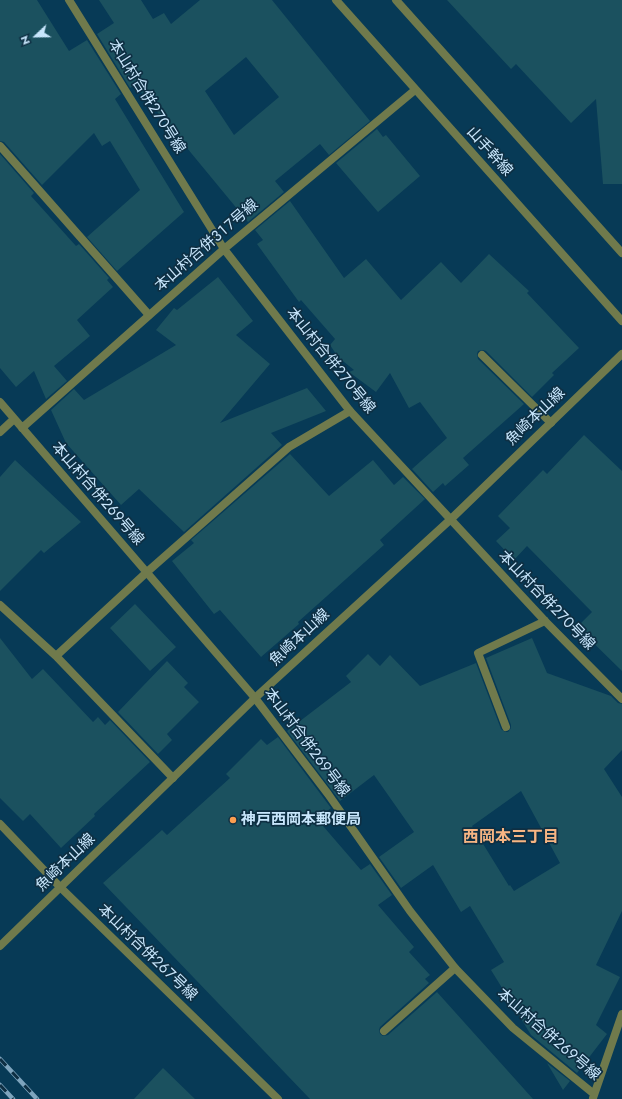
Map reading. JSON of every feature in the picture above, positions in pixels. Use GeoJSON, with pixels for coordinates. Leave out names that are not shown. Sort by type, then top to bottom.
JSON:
{"type":"FeatureCollection","features":[{"type":"Feature","properties":{"kind":"street","name":"本山村合併２７０号線"},"geometry":{"type":"LineString","coordinates":[[69,0],[224,249],[350,411],[545,621],[622,699]]}},
{"type":"Feature","properties":{"kind":"street","name":"山手幹線"},"geometry":{"type":"LineString","coordinates":[[336,0],[622,321]]}},
{"type":"Feature","properties":{"kind":"street"},"geometry":{"type":"LineString","coordinates":[[396,0],[622,253]]}},
{"type":"Feature","properties":{"kind":"street","name":"本山村合併３１７号線"},"geometry":{"type":"LineString","coordinates":[[22,428],[224,249],[415,90]]}},
{"type":"Feature","properties":{"kind":"street"},"geometry":{"type":"LineString","coordinates":[[0,146],[149,315]]}},
{"type":"Feature","properties":{"kind":"street","name":"魚崎本山線"},"geometry":{"type":"LineString","coordinates":[[0,946],[255,698],[450,519],[622,354]]}},
{"type":"Feature","properties":{"kind":"street"},"geometry":{"type":"LineString","coordinates":[[482,355],[551,423]]}},
{"type":"Feature","properties":{"kind":"street","name":"本山村合併２６９号線"},"geometry":{"type":"LineString","coordinates":[[0,402],[255,698],[328,794],[410,910],[455,968],[514,1028],[593,1097]]}},
{"type":"Feature","properties":{"kind":"street"},"geometry":{"type":"LineString","coordinates":[[56,656],[147,572],[289,447],[350,411]]}},
{"type":"Feature","properties":{"kind":"street"},"geometry":{"type":"LineString","coordinates":[[0,432],[14,419]]}},
{"type":"Feature","properties":{"kind":"street"},"geometry":{"type":"LineString","coordinates":[[0,605],[56,656],[173,778]]}},
{"type":"Feature","properties":{"kind":"street"},"geometry":{"type":"LineString","coordinates":[[506,727],[478,653],[545,621]]}},
{"type":"Feature","properties":{"kind":"street","name":"本山村合併２６７号線"},"geometry":{"type":"LineString","coordinates":[[0,824],[61,888],[278,1099]]}},
{"type":"Feature","properties":{"kind":"street"},"geometry":{"type":"LineString","coordinates":[[384,1031],[455,968]]}},
{"type":"Feature","properties":{"kind":"street"},"geometry":{"type":"LineString","coordinates":[[593,1097],[622,1014]]}},
{"type":"Feature","properties":{"kind":"building"},"geometry":{"type":"Polygon","coordinates":[[[0,0],[37,0],[69,51],[87,40],[121,94],[115,99],[184,212],[117,271],[87,237],[140,190],[110,141],[102,146],[94,133],[42,185],[4,142],[0,141],[0,0]]]}},
{"type":"Feature","properties":{"kind":"building"},"geometry":{"type":"Polygon","coordinates":[[[99,0],[141,0],[153,19],[164,13],[171,24],[200,0],[272,0],[370,121],[329,155],[320,144],[275,181],[284,192],[248,222],[135,85],[130,88],[97,34],[114,23],[99,0]],[[246,57],[205,91],[234,135],[279,97],[246,57]]]}},
{"type":"Feature","properties":{"kind":"building"},"geometry":{"type":"Polygon","coordinates":[[[447,0],[622,0],[622,184],[603,184],[596,99],[571,123],[516,64],[511,69],[447,0]]]}},
{"type":"Feature","properties":{"kind":"building"},"geometry":{"type":"Polygon","coordinates":[[[377,129],[383,137],[386,135],[420,176],[378,212],[336,163],[377,129]]]}},
{"type":"Feature","properties":{"kind":"building"},"geometry":{"type":"Polygon","coordinates":[[[0,154],[34,193],[31,196],[76,246],[79,244],[109,278],[107,280],[113,287],[77,320],[90,336],[54,366],[67,381],[46,399],[34,371],[16,387],[0,368],[0,154]]]}},
{"type":"Feature","properties":{"kind":"building"},"geometry":{"type":"Polygon","coordinates":[[[290,201],[344,278],[366,259],[401,300],[441,262],[461,283],[489,254],[529,291],[527,293],[579,348],[552,373],[554,375],[532,397],[486,351],[478,351],[478,359],[524,404],[463,458],[469,465],[445,486],[443,483],[433,492],[412,469],[447,438],[420,402],[409,408],[390,373],[376,392],[349,372],[354,370],[338,357],[330,345],[335,339],[301,300],[299,302],[257,244],[263,240],[255,230],[290,201]]]}},
{"type":"Feature","properties":{"kind":"building"},"geometry":{"type":"Polygon","coordinates":[[[218,277],[253,321],[236,335],[270,364],[220,423],[307,388],[326,411],[271,433],[282,445],[184,532],[139,489],[121,505],[66,443],[51,410],[74,389],[84,400],[176,345],[156,330],[174,308],[177,310],[218,277]]]}},
{"type":"Feature","properties":{"kind":"building"},"geometry":{"type":"Polygon","coordinates":[[[584,435],[622,471],[622,671],[577,627],[592,612],[527,546],[514,560],[496,541],[510,528],[498,516],[543,470],[547,474],[584,435]]]}},
{"type":"Feature","properties":{"kind":"building"},"geometry":{"type":"Polygon","coordinates":[[[290,454],[329,496],[373,460],[394,485],[403,477],[425,499],[380,540],[384,545],[261,657],[220,610],[214,614],[172,561],[194,543],[191,540],[290,454]]]}},
{"type":"Feature","properties":{"kind":"building"},"geometry":{"type":"Polygon","coordinates":[[[15,460],[81,522],[44,553],[41,550],[0,591],[0,477],[15,460]]]}},
{"type":"Feature","properties":{"kind":"building"},"geometry":{"type":"Polygon","coordinates":[[[135,604],[176,647],[150,671],[110,628],[135,604]]]}},
{"type":"Feature","properties":{"kind":"building"},"geometry":{"type":"Polygon","coordinates":[[[0,638],[32,679],[43,669],[93,722],[98,717],[105,725],[110,720],[150,762],[94,814],[95,816],[61,848],[30,814],[23,821],[0,798],[0,638]]]}},
{"type":"Feature","properties":{"kind":"building"},"geometry":{"type":"Polygon","coordinates":[[[532,638],[547,673],[611,696],[618,703],[622,704],[622,750],[604,769],[622,797],[622,911],[596,965],[620,977],[596,1025],[607,1034],[577,1073],[531,1035],[491,970],[504,962],[470,906],[461,912],[433,865],[401,888],[379,857],[414,832],[374,775],[340,801],[287,731],[351,682],[346,676],[368,654],[380,666],[390,655],[420,686],[476,663],[501,729],[508,732],[511,725],[486,658],[532,638]],[[521,791],[472,826],[509,886],[510,885],[514,891],[560,863],[521,791]]]}},
{"type":"Feature","properties":{"kind":"building"},"geometry":{"type":"Polygon","coordinates":[[[167,661],[188,683],[184,687],[199,702],[167,734],[172,740],[158,754],[118,712],[167,661]]]}},
{"type":"Feature","properties":{"kind":"building"},"geometry":{"type":"Polygon","coordinates":[[[278,737],[331,808],[317,819],[361,870],[370,864],[392,895],[378,905],[414,947],[409,952],[430,975],[425,979],[429,983],[380,1027],[380,1034],[383,1036],[388,1035],[437,992],[533,1099],[310,1099],[103,883],[162,830],[167,835],[230,778],[226,774],[261,739],[267,745],[278,737]]]}},
{"type":"Feature","properties":{"kind":"building"},"geometry":{"type":"Polygon","coordinates":[[[547,1063],[570,1081],[563,1090],[547,1063]]]}},
{"type":"Feature","properties":{"kind":"building"},"geometry":{"type":"Polygon","coordinates":[[[163,1068],[195,1099],[134,1099],[163,1068]]]}},
{"type":"Feature","properties":{"kind":"railway"},"geometry":{"type":"LineString","coordinates":[[0,1059],[37,1099]]}},
{"type":"Feature","properties":{"kind":"railway"},"geometry":{"type":"LineString","coordinates":[[0,1085],[13,1099]]}},
{"type":"Feature","properties":{"kind":"place","name":"神戸西岡本郵便局"},"geometry":{"type":"Point","coordinates":[233,820]}},
{"type":"Feature","properties":{"kind":"district","name":"西岡本三丁目"},"geometry":{"type":"Point","coordinates":[511,838]}}]}
